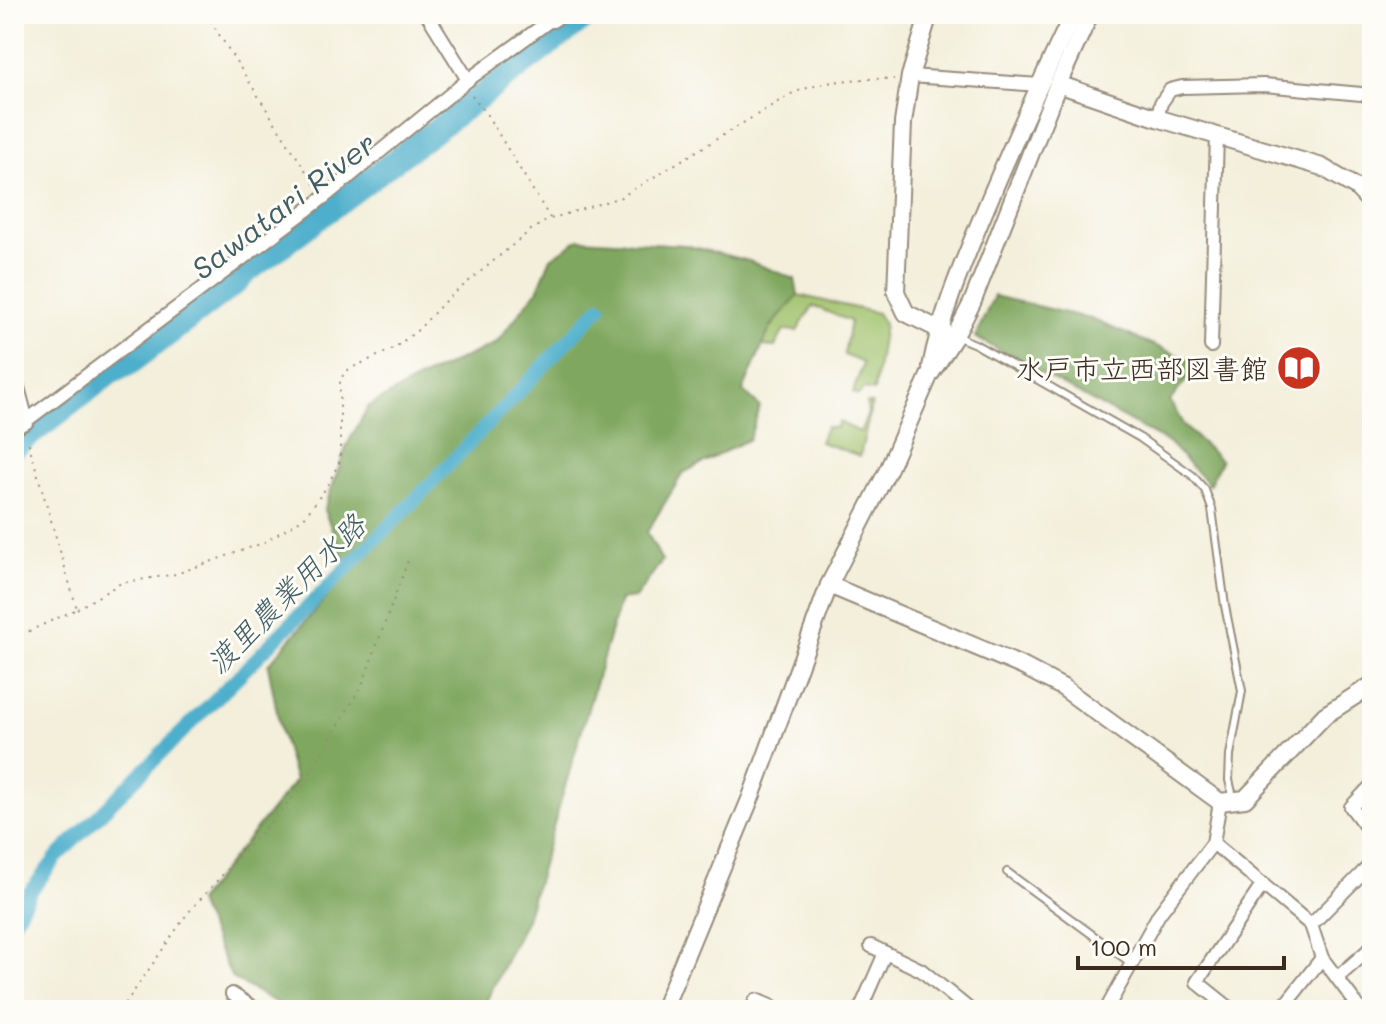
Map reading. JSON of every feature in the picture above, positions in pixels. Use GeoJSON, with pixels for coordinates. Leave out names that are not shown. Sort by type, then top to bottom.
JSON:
{"type":"FeatureCollection","features":[{"type":"Feature","properties":{"kind":"street"},"geometry":{"type":"LineString","coordinates":[[427,14],[468,80]]}},
{"type":"Feature","properties":{"kind":"street"},"geometry":{"type":"LineString","coordinates":[[929,14],[909,79],[903,123],[896,292],[906,313],[955,336]]}},
{"type":"Feature","properties":{"kind":"street"},"geometry":{"type":"LineString","coordinates":[[929,376],[938,329],[1000,172],[1073,14]]}},
{"type":"Feature","properties":{"kind":"street"},"geometry":{"type":"LineString","coordinates":[[663,1010],[751,797],[829,585],[889,468],[929,376],[972,303],[1058,84],[1090,14]]}},
{"type":"Feature","properties":{"kind":"street"},"geometry":{"type":"LineString","coordinates":[[14,380],[20,426],[323,198],[468,80],[556,16]]}},
{"type":"Feature","properties":{"kind":"street"},"geometry":{"type":"LineString","coordinates":[[909,79],[1040,85]]}},
{"type":"Feature","properties":{"kind":"street"},"geometry":{"type":"LineString","coordinates":[[1058,84],[1157,118],[1322,167],[1357,188],[1372,204]]}},
{"type":"Feature","properties":{"kind":"street"},"geometry":{"type":"LineString","coordinates":[[1157,118],[1161,103],[1170,90],[1182,87],[1264,85],[1372,95]]}},
{"type":"Feature","properties":{"kind":"street"},"geometry":{"type":"LineString","coordinates":[[1211,346],[1217,135]]}},
{"type":"Feature","properties":{"kind":"street"},"geometry":{"type":"LineString","coordinates":[[829,585],[1024,667],[1062,687],[1227,802],[1245,799],[1325,715],[1371,688]]}},
{"type":"Feature","properties":{"kind":"street"},"geometry":{"type":"LineString","coordinates":[[1372,785],[1351,807],[1372,835]]}},
{"type":"Feature","properties":{"kind":"street"},"geometry":{"type":"LineString","coordinates":[[1106,1010],[1159,914],[1213,843],[1227,802]]}},
{"type":"Feature","properties":{"kind":"street"},"geometry":{"type":"LineString","coordinates":[[1213,843],[1311,925],[1322,958],[1361,1010]]}},
{"type":"Feature","properties":{"kind":"street"},"geometry":{"type":"LineString","coordinates":[[1311,925],[1372,863]]}},
{"type":"Feature","properties":{"kind":"street"},"geometry":{"type":"LineString","coordinates":[[1232,1010],[1197,982],[1263,884]]}},
{"type":"Feature","properties":{"kind":"street"},"geometry":{"type":"LineString","coordinates":[[871,946],[921,970],[970,1010]]}},
{"type":"Feature","properties":{"kind":"street"},"geometry":{"type":"LineString","coordinates":[[1338,977],[1372,947]]}},
{"type":"Feature","properties":{"kind":"street"},"geometry":{"type":"LineString","coordinates":[[860,1010],[885,953]]}},
{"type":"Feature","properties":{"kind":"street"},"geometry":{"type":"LineString","coordinates":[[1281,1010],[1322,958]]}},
{"type":"Feature","properties":{"kind":"street"},"geometry":{"type":"LineString","coordinates":[[232,994],[257,1010]]}},
{"type":"Feature","properties":{"kind":"street"},"geometry":{"type":"LineString","coordinates":[[751,1010],[756,1000],[780,1010]]}},
{"type":"Feature","properties":{"kind":"lane"},"geometry":{"type":"LineString","coordinates":[[955,336],[975,344],[1140,438],[1192,475],[1205,490],[1212,509],[1225,606],[1242,691],[1230,755],[1227,802]]}},
{"type":"Feature","properties":{"kind":"lane"},"geometry":{"type":"LineString","coordinates":[[1007,872],[1131,963]]}},
{"type":"Feature","properties":{"kind":"path"},"geometry":{"type":"LineString","coordinates":[[206,14],[323,198]]}},
{"type":"Feature","properties":{"kind":"path"},"geometry":{"type":"LineString","coordinates":[[14,638],[77,609],[121,583],[176,574],[263,543],[304,518],[326,488],[340,461],[340,379],[349,369],[393,349],[419,329],[445,301],[532,229],[550,219],[621,197],[791,94],[813,85],[843,79],[909,79]]}},
{"type":"Feature","properties":{"kind":"path"},"geometry":{"type":"LineString","coordinates":[[473,96],[550,219]]}},
{"type":"Feature","properties":{"kind":"path"},"geometry":{"type":"LineString","coordinates":[[28,441],[77,609]]}},
{"type":"Feature","properties":{"kind":"path"},"geometry":{"type":"LineString","coordinates":[[121,1010],[187,914],[302,787],[362,685],[409,558]]}},
{"type":"Feature","properties":{"kind":"green space"},"geometry":{"type":"Polygon","coordinates":[[[579,239],[685,245],[749,261],[795,279],[798,295],[770,328],[743,391],[760,407],[749,439],[683,473],[647,532],[662,561],[635,598],[620,600],[526,919],[482,1010],[289,1010],[232,978],[197,902],[295,781],[281,733],[268,665],[349,571],[324,510],[347,445],[368,407],[420,378],[496,343],[538,289],[551,258],[579,239]]]}},
{"type":"Feature","properties":{"kind":"green space"},"geometry":{"type":"Polygon","coordinates":[[[798,295],[877,313],[884,324],[874,391],[864,389],[858,395],[853,393],[863,363],[844,355],[850,321],[813,306],[797,331],[784,330],[775,347],[762,346],[770,328],[798,295]]]}},
{"type":"Feature","properties":{"kind":"green space"},"geometry":{"type":"Polygon","coordinates":[[[994,296],[1091,319],[1199,364],[1170,401],[1184,426],[1221,461],[1209,485],[1169,443],[975,337],[994,296]]]}},
{"type":"Feature","properties":{"kind":"green space"},"geometry":{"type":"Polygon","coordinates":[[[867,403],[872,404],[860,456],[820,442],[826,427],[836,428],[839,422],[860,432],[868,414],[867,403]]]}},
{"type":"Feature","properties":{"kind":"waterway","name":"Sawatari River"},"geometry":{"type":"LineString","coordinates":[[14,447],[110,373],[129,364],[590,14]]}},
{"type":"Feature","properties":{"kind":"waterway","name":"渡里農業用水路"},"geometry":{"type":"LineString","coordinates":[[14,921],[30,892],[56,858],[411,504],[600,307]]}},
{"type":"Feature","properties":{"kind":"place","name":"水戸市立西部図書館"},"geometry":{"type":"Point","coordinates":[1299,368]}}]}
